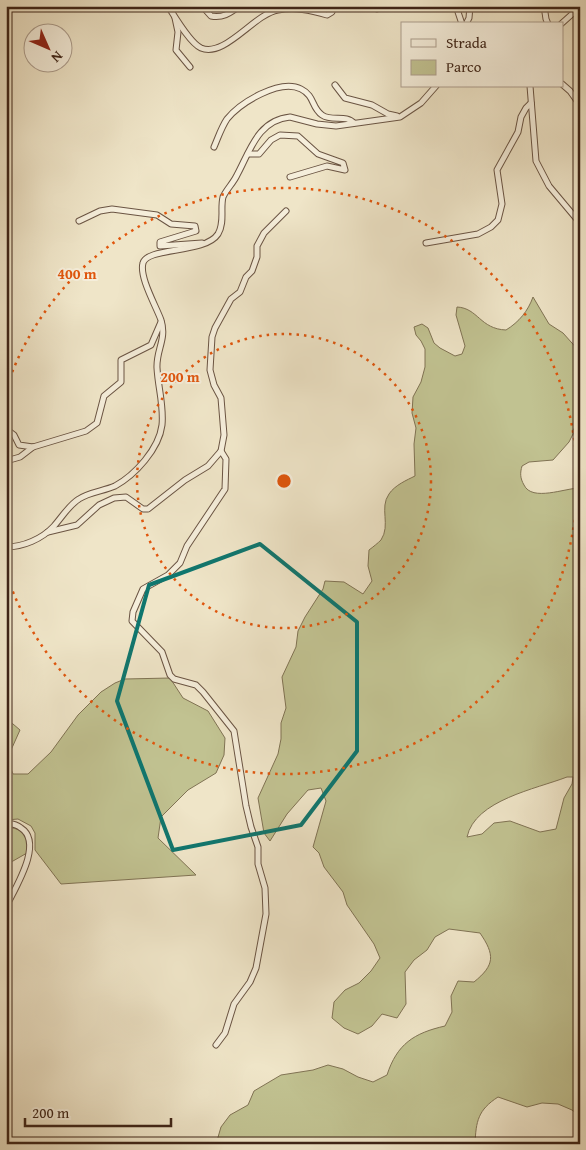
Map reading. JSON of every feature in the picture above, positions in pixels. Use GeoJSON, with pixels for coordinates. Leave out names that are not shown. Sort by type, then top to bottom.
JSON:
{"type":"FeatureCollection","features":[{"type":"Feature","properties":{"kind":"street"},"geometry":{"type":"LineString","coordinates":[[168,6],[198,46],[213,49],[228,42],[245,28],[270,12],[301,7],[327,14],[332,12],[334,6]]}},
{"type":"Feature","properties":{"kind":"street"},"geometry":{"type":"LineString","coordinates":[[202,6],[211,16],[217,17],[224,16],[239,6]]}},
{"type":"Feature","properties":{"kind":"street"},"geometry":{"type":"LineString","coordinates":[[368,6],[377,9],[381,6]]}},
{"type":"Feature","properties":{"kind":"street"},"geometry":{"type":"LineString","coordinates":[[456,6],[461,22]]}},
{"type":"Feature","properties":{"kind":"street"},"geometry":{"type":"LineString","coordinates":[[467,22],[470,6]]}},
{"type":"Feature","properties":{"kind":"street"},"geometry":{"type":"LineString","coordinates":[[544,6],[547,22]]}},
{"type":"Feature","properties":{"kind":"street"},"geometry":{"type":"LineString","coordinates":[[563,22],[580,7]]}},
{"type":"Feature","properties":{"kind":"street"},"geometry":{"type":"LineString","coordinates":[[176,18],[178,32],[176,50],[190,67]]}},
{"type":"Feature","properties":{"kind":"street"},"geometry":{"type":"LineString","coordinates":[[335,85],[346,98],[372,105],[388,114],[400,117]]}},
{"type":"Feature","properties":{"kind":"street"},"geometry":{"type":"LineString","coordinates":[[214,147],[231,115],[258,95],[283,86],[298,87],[310,94],[317,111],[324,116],[331,119],[346,118],[354,123]]}},
{"type":"Feature","properties":{"kind":"street"},"geometry":{"type":"LineString","coordinates":[[564,86],[580,105]]}},
{"type":"Feature","properties":{"kind":"street"},"geometry":{"type":"LineString","coordinates":[[47,533],[76,501],[113,486],[129,476],[146,458],[160,435],[162,422],[157,366],[164,334],[162,322],[143,274],[144,260],[152,255],[188,249],[215,237],[222,219],[224,196],[257,135],[270,124],[280,119],[290,118],[328,126],[344,126],[400,117],[421,104],[434,88]]}},
{"type":"Feature","properties":{"kind":"street"},"geometry":{"type":"LineString","coordinates":[[530,88],[536,161],[549,186],[580,224]]}},
{"type":"Feature","properties":{"kind":"street"},"geometry":{"type":"LineString","coordinates":[[426,243],[478,234],[491,227],[498,220],[502,204],[497,170],[518,132],[521,118],[526,108],[531,103]]}},
{"type":"Feature","properties":{"kind":"street"},"geometry":{"type":"LineString","coordinates":[[248,154],[259,154],[271,140],[280,135],[298,136],[318,154],[343,163],[344,170],[326,166],[290,177]]}},
{"type":"Feature","properties":{"kind":"street"},"geometry":{"type":"LineString","coordinates":[[79,221],[100,211],[112,209],[157,215],[171,224],[195,226],[196,231],[160,242],[160,246],[207,242]]}},
{"type":"Feature","properties":{"kind":"street"},"geometry":{"type":"LineString","coordinates":[[6,548],[28,542],[47,533],[77,525],[99,505],[114,498],[126,497],[144,509],[148,509],[185,480],[208,466],[221,451],[224,435],[221,398],[214,385],[210,370],[212,337],[231,299],[240,292],[246,277],[252,271],[257,257],[257,246],[264,233],[286,212]]}},
{"type":"Feature","properties":{"kind":"street"},"geometry":{"type":"LineString","coordinates":[[6,461],[20,457],[34,447],[86,431],[97,423],[104,396],[121,382],[121,360],[151,345],[162,322]]}},
{"type":"Feature","properties":{"kind":"street"},"geometry":{"type":"LineString","coordinates":[[580,427],[576,431],[580,444]]}},
{"type":"Feature","properties":{"kind":"street"},"geometry":{"type":"LineString","coordinates":[[6,429],[14,435],[18,445],[34,447]]}},
{"type":"Feature","properties":{"kind":"street"},"geometry":{"type":"LineString","coordinates":[[216,1045],[225,1033],[234,1004],[250,982],[256,968],[266,914],[265,888],[258,864],[258,846],[246,806],[234,730],[196,685],[174,679],[170,674],[162,652],[132,621],[132,612],[143,589],[168,575],[180,563],[187,546],[221,497],[225,489],[227,471],[226,459],[221,451]]}},
{"type":"Feature","properties":{"kind":"street"},"geometry":{"type":"LineString","coordinates":[[6,824],[15,824],[24,830],[28,835],[31,846],[29,856],[6,907]]}},
{"type":"Feature","properties":{"kind":"highlighted area"},"geometry":{"type":"Polygon","coordinates":[[[260,544],[357,622],[357,751],[301,825],[173,850],[117,701],[149,585],[260,544]]]}},
{"type":"Feature","properties":{"kind":"green space"},"geometry":{"type":"Polygon","coordinates":[[[533,297],[549,324],[563,333],[580,352],[580,420],[569,442],[553,460],[529,462],[522,466],[521,473],[524,485],[534,493],[549,493],[580,488],[580,1116],[558,1104],[542,1103],[527,1107],[498,1097],[486,1107],[479,1117],[475,1144],[216,1144],[221,1127],[230,1115],[248,1105],[254,1091],[281,1075],[313,1070],[328,1065],[343,1069],[373,1082],[387,1075],[396,1055],[408,1042],[424,1032],[445,1026],[452,1012],[451,996],[458,981],[474,982],[489,965],[490,954],[480,933],[449,929],[435,937],[427,950],[414,960],[405,972],[406,1004],[397,1018],[382,1014],[372,1026],[358,1034],[344,1028],[332,1018],[334,1002],[345,990],[359,983],[380,958],[374,944],[347,905],[343,892],[324,867],[319,853],[313,847],[326,801],[321,788],[308,790],[287,814],[270,841],[264,833],[258,798],[278,754],[281,739],[281,723],[286,708],[282,677],[296,647],[298,631],[323,589],[325,581],[344,582],[363,594],[372,581],[368,566],[369,550],[381,540],[384,534],[386,499],[394,488],[415,476],[414,444],[416,428],[412,413],[413,397],[421,382],[425,367],[425,349],[416,335],[414,327],[422,324],[428,328],[434,343],[455,356],[462,354],[465,346],[456,315],[457,307],[470,311],[490,326],[506,330],[522,316],[533,297]],[[567,777],[524,792],[494,805],[472,824],[467,837],[482,834],[494,823],[510,821],[540,832],[556,829],[564,798],[572,784],[573,777],[567,777]]]}},
{"type":"Feature","properties":{"kind":"green space"},"geometry":{"type":"Polygon","coordinates":[[[170,678],[183,698],[208,711],[225,738],[224,755],[216,773],[188,790],[161,817],[158,838],[196,875],[61,884],[35,850],[35,833],[31,826],[18,819],[6,820],[6,718],[20,730],[7,759],[13,774],[28,774],[51,752],[78,715],[101,692],[125,679],[170,678]]]}},
{"type":"Feature","properties":{"kind":"green space"},"geometry":{"type":"Polygon","coordinates":[[[6,827],[21,831],[27,838],[28,847],[27,853],[6,865],[6,827]]]}}]}
